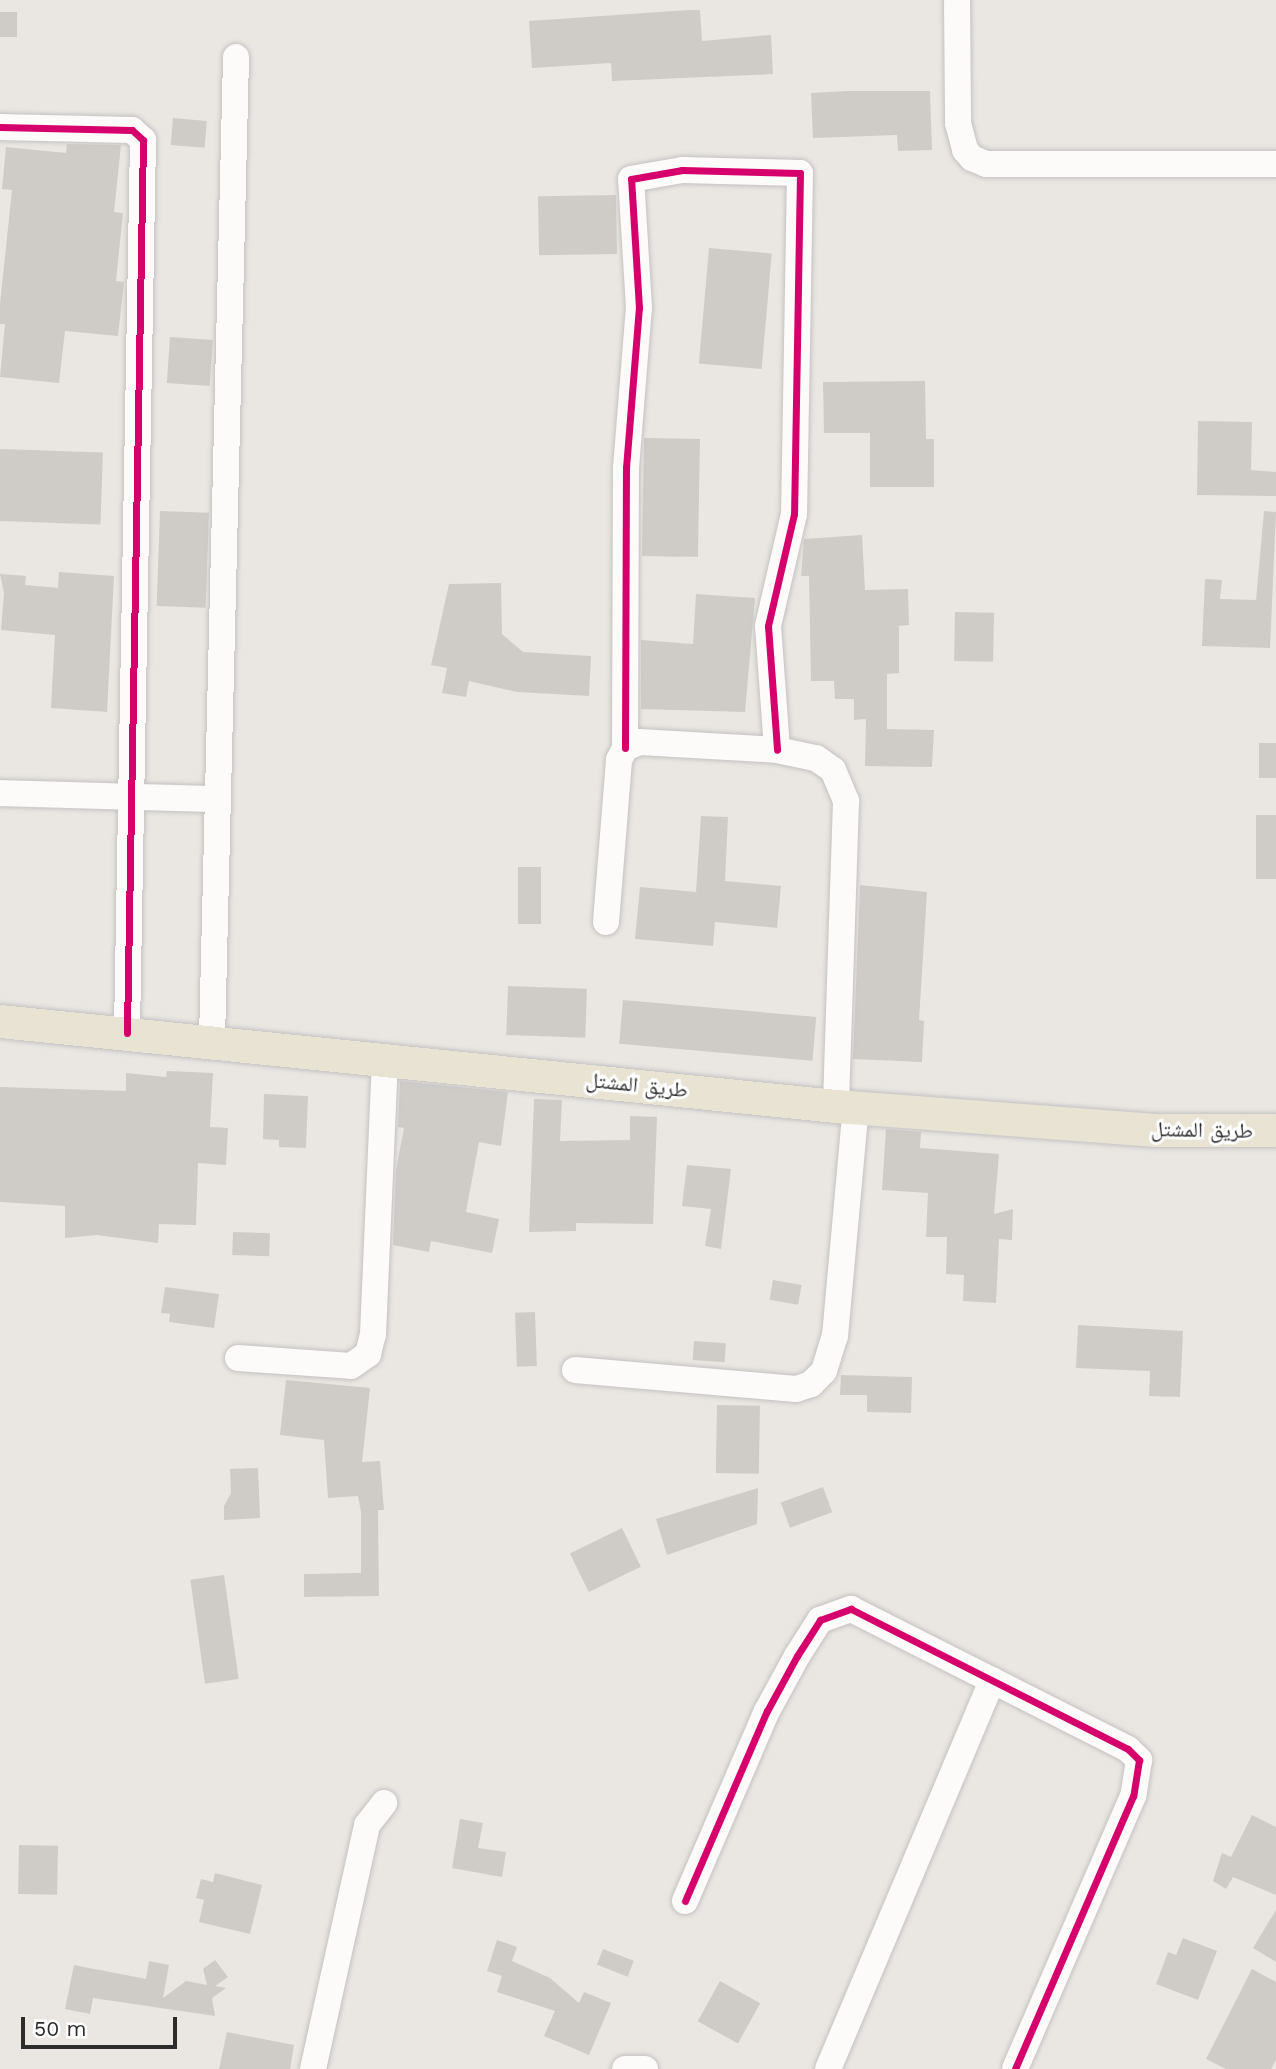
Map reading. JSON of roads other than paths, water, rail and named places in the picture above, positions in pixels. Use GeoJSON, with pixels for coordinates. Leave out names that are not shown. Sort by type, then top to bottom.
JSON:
{"type":"FeatureCollection","features":[{"type":"Feature","properties":{"kind":"main road","name":"طريق المشتل"},"geometry":{"type":"LineString","coordinates":[[0,1021],[212,1040],[846,1106],[1155,1130],[1276,1130]]}},
{"type":"Feature","properties":{"kind":"street"},"geometry":{"type":"LineString","coordinates":[[957,0],[958,123],[965,150],[972,158],[986,164],[1276,164]]}},
{"type":"Feature","properties":{"kind":"street"},"geometry":{"type":"LineString","coordinates":[[212,1040],[216,799],[230,435],[236,57]]}},
{"type":"Feature","properties":{"kind":"street"},"geometry":{"type":"LineString","coordinates":[[0,127],[131,130],[143,140],[127,1033]]}},
{"type":"Feature","properties":{"kind":"street"},"geometry":{"type":"LineString","coordinates":[[606,922],[619,760],[625,748],[626,468],[639,308],[631,180],[681,170],[800,173],[794,514],[768,626],[777,750]]}},
{"type":"Feature","properties":{"kind":"street"},"geometry":{"type":"LineString","coordinates":[[575,1370],[796,1389],[811,1384],[824,1371],[835,1336],[846,1106],[846,801],[833,770],[816,758],[777,750],[640,742],[625,748]]}},
{"type":"Feature","properties":{"kind":"street"},"geometry":{"type":"LineString","coordinates":[[0,793],[216,799]]}},
{"type":"Feature","properties":{"kind":"street"},"geometry":{"type":"LineString","coordinates":[[239,1358],[351,1366],[369,1354],[373,1334],[384,1058]]}},
{"type":"Feature","properties":{"kind":"street"},"geometry":{"type":"LineString","coordinates":[[685,1901],[767,1711],[820,1620],[851,1609],[1128,1749],[1139,1759],[1140,1771],[1016,2069]]}},
{"type":"Feature","properties":{"kind":"street"},"geometry":{"type":"LineString","coordinates":[[828,2069],[992,1680]]}},
{"type":"Feature","properties":{"kind":"street"},"geometry":{"type":"LineString","coordinates":[[313,2069],[367,1825],[384,1802]]}},
{"type":"Feature","properties":{"kind":"street"},"geometry":{"type":"LineString","coordinates":[[625,2069],[645,2069]]}}]}
